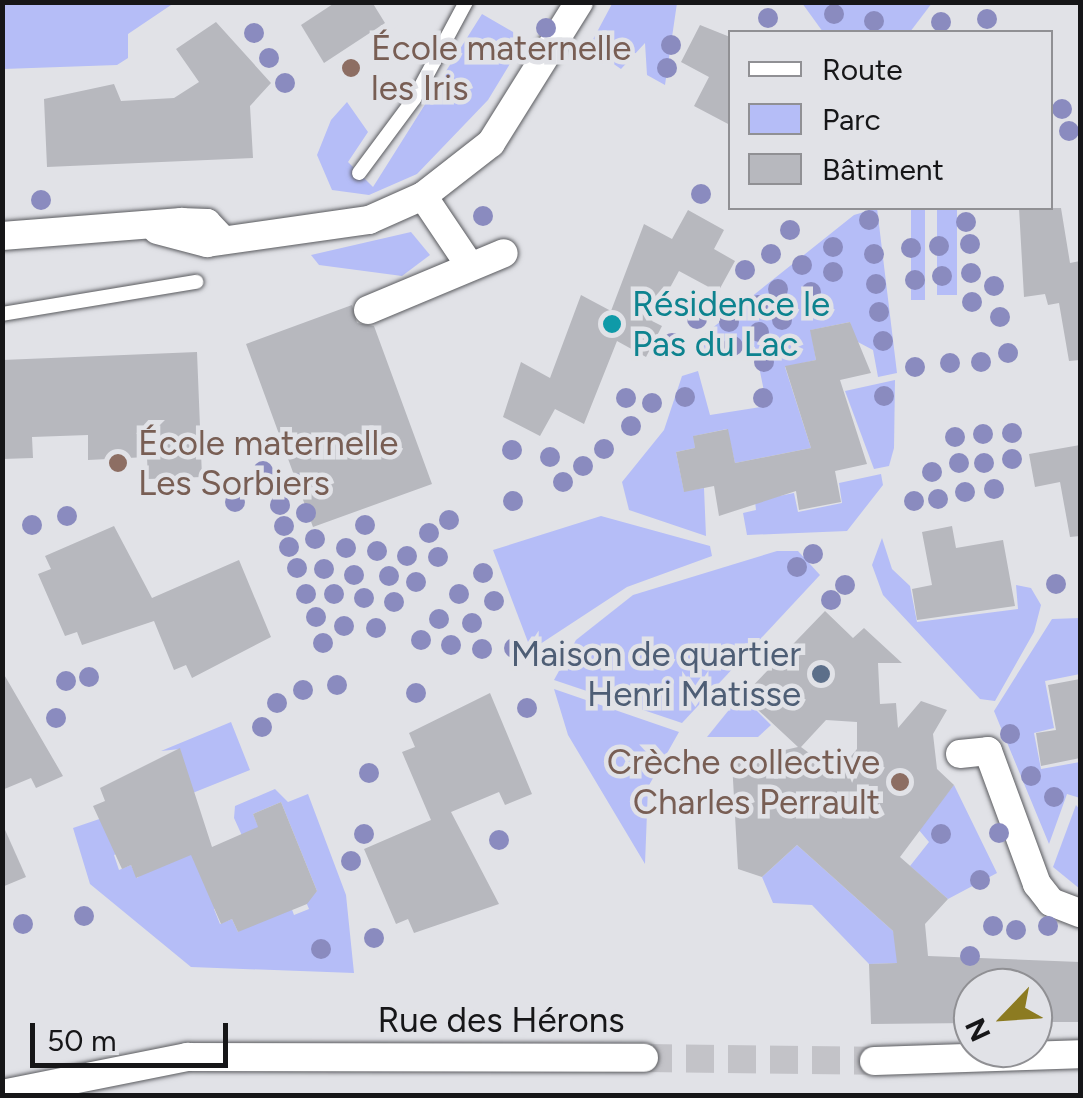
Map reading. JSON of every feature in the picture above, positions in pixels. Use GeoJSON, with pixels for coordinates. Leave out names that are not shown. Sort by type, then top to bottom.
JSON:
{"type":"FeatureCollection","features":[{"type":"Feature","properties":{"kind":"street"},"geometry":{"type":"LineString","coordinates":[[2,236],[157,230],[184,242],[353,223],[423,196],[492,143],[579,2]]}},
{"type":"Feature","properties":{"kind":"street"},"geometry":{"type":"LineString","coordinates":[[423,196],[468,263]]}},
{"type":"Feature","properties":{"kind":"street"},"geometry":{"type":"LineString","coordinates":[[368,310],[468,263],[504,253]]}},
{"type":"Feature","properties":{"kind":"street"},"geometry":{"type":"LineString","coordinates":[[960,754],[988,751],[1038,884],[1052,902],[1080,913]]}},
{"type":"Feature","properties":{"kind":"street"},"geometry":{"type":"LineString","coordinates":[[874,1060],[1080,1054]]}},
{"type":"Feature","properties":{"kind":"street","name":"Rue des Hérons"},"geometry":{"type":"LineString","coordinates":[[2,1094],[187,1058],[644,1058]]}},
{"type":"Feature","properties":{"kind":"lane"},"geometry":{"type":"LineString","coordinates":[[360,173],[414,99],[466,2]]}},
{"type":"Feature","properties":{"kind":"lane"},"geometry":{"type":"LineString","coordinates":[[2,314],[196,282]]}},
{"type":"Feature","properties":{"kind":"green space"},"geometry":{"type":"Polygon","coordinates":[[[613,2],[677,3],[665,85],[647,75],[645,43],[621,69],[589,47],[613,2]]]}},
{"type":"Feature","properties":{"kind":"green space"},"geometry":{"type":"Polygon","coordinates":[[[2,3],[174,3],[128,34],[128,58],[117,65],[3,69],[2,3]]]}},
{"type":"Feature","properties":{"kind":"green space"},"geometry":{"type":"Polygon","coordinates":[[[802,3],[932,3],[912,30],[822,30],[802,3]]]}},
{"type":"Feature","properties":{"kind":"green space"},"geometry":{"type":"Polygon","coordinates":[[[482,14],[525,39],[488,100],[417,174],[369,195],[332,190],[317,155],[331,120],[347,102],[368,132],[348,162],[373,187],[482,14]]]}},
{"type":"Feature","properties":{"kind":"green space"},"geometry":{"type":"Polygon","coordinates":[[[877,210],[897,373],[878,377],[873,350],[854,340],[850,322],[811,330],[816,360],[785,367],[811,448],[735,463],[727,429],[694,436],[695,448],[676,452],[684,491],[704,488],[706,536],[629,510],[622,482],[664,430],[682,376],[698,371],[710,415],[767,406],[755,347],[706,353],[701,337],[854,215],[877,210]]]}},
{"type":"Feature","properties":{"kind":"green space"},"geometry":{"type":"Polygon","coordinates":[[[911,210],[925,210],[925,300],[911,300],[911,210]]]}},
{"type":"Feature","properties":{"kind":"green space"},"geometry":{"type":"Polygon","coordinates":[[[937,210],[957,210],[957,295],[937,295],[937,210]]]}},
{"type":"Feature","properties":{"kind":"green space"},"geometry":{"type":"Polygon","coordinates":[[[411,232],[430,255],[402,276],[319,265],[311,255],[411,232]]]}},
{"type":"Feature","properties":{"kind":"green space"},"geometry":{"type":"Polygon","coordinates":[[[895,380],[894,448],[889,466],[874,469],[845,391],[895,380]]]}},
{"type":"Feature","properties":{"kind":"green space"},"geometry":{"type":"Polygon","coordinates":[[[881,474],[883,485],[847,531],[747,535],[743,513],[756,510],[755,501],[794,493],[798,512],[842,503],[839,483],[881,474]]]}},
{"type":"Feature","properties":{"kind":"green space"},"geometry":{"type":"Polygon","coordinates":[[[601,516],[710,546],[712,556],[627,587],[531,650],[493,550],[601,516]]]}},
{"type":"Feature","properties":{"kind":"green space"},"geometry":{"type":"Polygon","coordinates":[[[882,538],[892,569],[910,586],[917,622],[1018,609],[1016,585],[1031,588],[1041,605],[1034,632],[995,701],[980,699],[883,595],[872,565],[882,538]]]}},
{"type":"Feature","properties":{"kind":"green space"},"geometry":{"type":"Polygon","coordinates":[[[777,551],[798,551],[820,575],[682,723],[554,680],[576,640],[633,595],[777,551]]]}},
{"type":"Feature","properties":{"kind":"green space"},"geometry":{"type":"Polygon","coordinates":[[[1080,618],[1080,674],[1045,681],[1054,728],[1034,733],[1041,769],[1080,762],[1080,798],[1067,794],[1049,844],[994,711],[1052,619],[1080,618]]]}},
{"type":"Feature","properties":{"kind":"green space"},"geometry":{"type":"Polygon","coordinates":[[[554,689],[679,732],[648,787],[645,864],[568,735],[554,689]]]}},
{"type":"Feature","properties":{"kind":"green space"},"geometry":{"type":"Polygon","coordinates":[[[741,695],[771,725],[758,737],[707,737],[741,695]]]}},
{"type":"Feature","properties":{"kind":"green space"},"geometry":{"type":"Polygon","coordinates":[[[231,722],[250,770],[190,794],[180,749],[161,751],[231,722]]]}},
{"type":"Feature","properties":{"kind":"green space"},"geometry":{"type":"Polygon","coordinates":[[[954,785],[997,873],[948,899],[910,866],[929,842],[918,829],[954,785]]]}},
{"type":"Feature","properties":{"kind":"green space"},"geometry":{"type":"Polygon","coordinates":[[[275,789],[288,802],[308,794],[346,895],[354,973],[191,967],[90,884],[73,828],[117,813],[132,847],[114,855],[119,870],[131,865],[137,878],[186,842],[232,901],[214,909],[220,924],[232,919],[238,932],[287,896],[294,915],[309,909],[304,897],[317,891],[281,802],[253,814],[261,833],[244,840],[234,818],[235,806],[275,789]]]}},
{"type":"Feature","properties":{"kind":"green space"},"geometry":{"type":"Polygon","coordinates":[[[1076,805],[1080,810],[1080,889],[1053,867],[1076,805]]]}},
{"type":"Feature","properties":{"kind":"green space"},"geometry":{"type":"Polygon","coordinates":[[[797,845],[893,931],[904,963],[869,964],[812,905],[773,903],[762,877],[797,845]]]}},
{"type":"Feature","properties":{"kind":"building"},"geometry":{"type":"Polygon","coordinates":[[[336,2],[372,2],[385,23],[324,63],[301,25],[336,2]]]}},
{"type":"Feature","properties":{"kind":"building"},"geometry":{"type":"Polygon","coordinates":[[[216,22],[271,83],[250,106],[253,158],[47,167],[44,99],[114,84],[121,101],[174,98],[199,82],[176,49],[216,22]]]}},
{"type":"Feature","properties":{"kind":"building"},"geometry":{"type":"Polygon","coordinates":[[[700,25],[728,36],[728,124],[694,106],[709,77],[681,62],[700,25]]]}},
{"type":"Feature","properties":{"kind":"building"},"geometry":{"type":"Polygon","coordinates":[[[1061,208],[1070,263],[1080,261],[1080,360],[1069,361],[1059,303],[1048,305],[1045,294],[1024,297],[1019,210],[1061,208]]]}},
{"type":"Feature","properties":{"kind":"building","name":"Résidence le Pas du Lac"},"geometry":{"type":"Polygon","coordinates":[[[688,210],[724,230],[714,249],[735,261],[718,292],[679,271],[652,321],[662,326],[646,357],[617,341],[584,424],[555,409],[540,436],[503,417],[521,362],[550,378],[581,295],[611,311],[644,224],[672,239],[688,210]]]}},
{"type":"Feature","properties":{"kind":"building"},"geometry":{"type":"Polygon","coordinates":[[[352,305],[357,323],[374,326],[432,484],[313,527],[246,344],[352,305]]]}},
{"type":"Feature","properties":{"kind":"building","name":"Résidence le Pas du Lac"},"geometry":{"type":"Polygon","coordinates":[[[850,322],[871,373],[840,380],[867,464],[835,471],[841,502],[799,510],[796,491],[719,516],[714,486],[684,492],[676,452],[695,448],[693,436],[728,429],[735,463],[811,448],[785,366],[816,360],[810,330],[850,322]]]}},
{"type":"Feature","properties":{"kind":"building"},"geometry":{"type":"Polygon","coordinates":[[[197,352],[202,477],[148,479],[147,457],[88,460],[88,435],[32,437],[33,458],[2,459],[2,360],[197,352]]]}},
{"type":"Feature","properties":{"kind":"building"},"geometry":{"type":"Polygon","coordinates":[[[1080,445],[1080,536],[1070,537],[1060,482],[1035,487],[1029,454],[1080,445]]]}},
{"type":"Feature","properties":{"kind":"building"},"geometry":{"type":"Polygon","coordinates":[[[114,526],[152,598],[239,560],[271,637],[192,678],[186,665],[174,670],[154,621],[82,645],[77,632],[65,636],[38,574],[51,569],[45,556],[114,526]]]}},
{"type":"Feature","properties":{"kind":"building"},"geometry":{"type":"Polygon","coordinates":[[[952,526],[956,548],[1003,540],[1015,606],[917,620],[912,589],[932,585],[922,532],[952,526]]]}},
{"type":"Feature","properties":{"kind":"building"},"geometry":{"type":"Polygon","coordinates":[[[825,611],[853,638],[864,628],[902,663],[878,663],[880,704],[896,703],[898,728],[921,701],[947,710],[933,734],[937,769],[954,785],[900,857],[948,899],[925,924],[928,956],[1080,962],[1080,1022],[1053,1022],[1053,968],[953,968],[953,1023],[871,1024],[869,964],[897,963],[893,931],[797,845],[762,877],[738,869],[732,762],[798,747],[743,696],[825,611]],[[826,720],[801,747],[825,765],[844,765],[857,749],[857,722],[826,720]]]}},
{"type":"Feature","properties":{"kind":"building"},"geometry":{"type":"Polygon","coordinates":[[[2,671],[63,776],[36,788],[31,778],[2,790],[2,671]]]}},
{"type":"Feature","properties":{"kind":"building"},"geometry":{"type":"Polygon","coordinates":[[[1080,679],[1080,758],[1041,766],[1036,733],[1056,730],[1048,685],[1080,679]]]}},
{"type":"Feature","properties":{"kind":"building"},"geometry":{"type":"Polygon","coordinates":[[[490,693],[532,794],[505,805],[499,792],[451,812],[499,904],[414,933],[408,919],[396,924],[364,849],[431,820],[402,752],[415,747],[409,733],[490,693]]]}},
{"type":"Feature","properties":{"kind":"building"},"geometry":{"type":"Polygon","coordinates":[[[180,748],[212,847],[258,827],[253,814],[281,802],[317,891],[307,904],[238,932],[232,919],[221,924],[191,855],[136,878],[131,865],[122,869],[93,806],[105,801],[100,788],[180,748]]]}},
{"type":"Feature","properties":{"kind":"building"},"geometry":{"type":"Polygon","coordinates":[[[2,823],[26,877],[2,887],[2,823]]]}},
{"type":"Feature","properties":{"kind":"tunnel"},"geometry":{"type":"LineString","coordinates":[[644,1058],[874,1061]]}},
{"type":"Feature","properties":{"kind":"place","name":"École maternelle les Iris"},"geometry":{"type":"Point","coordinates":[351,68]}},
{"type":"Feature","properties":{"kind":"place","name":"Résidence le Pas du Lac"},"geometry":{"type":"Point","coordinates":[612,324]}},
{"type":"Feature","properties":{"kind":"place","name":"École maternelle Les Sorbiers"},"geometry":{"type":"Point","coordinates":[118,463]}},
{"type":"Feature","properties":{"kind":"place","name":"Maison de quartier Henri Matisse"},"geometry":{"type":"Point","coordinates":[821,674]}},
{"type":"Feature","properties":{"kind":"place","name":"Crèche collective Charles Perrault"},"geometry":{"type":"Point","coordinates":[900,782]}}]}
